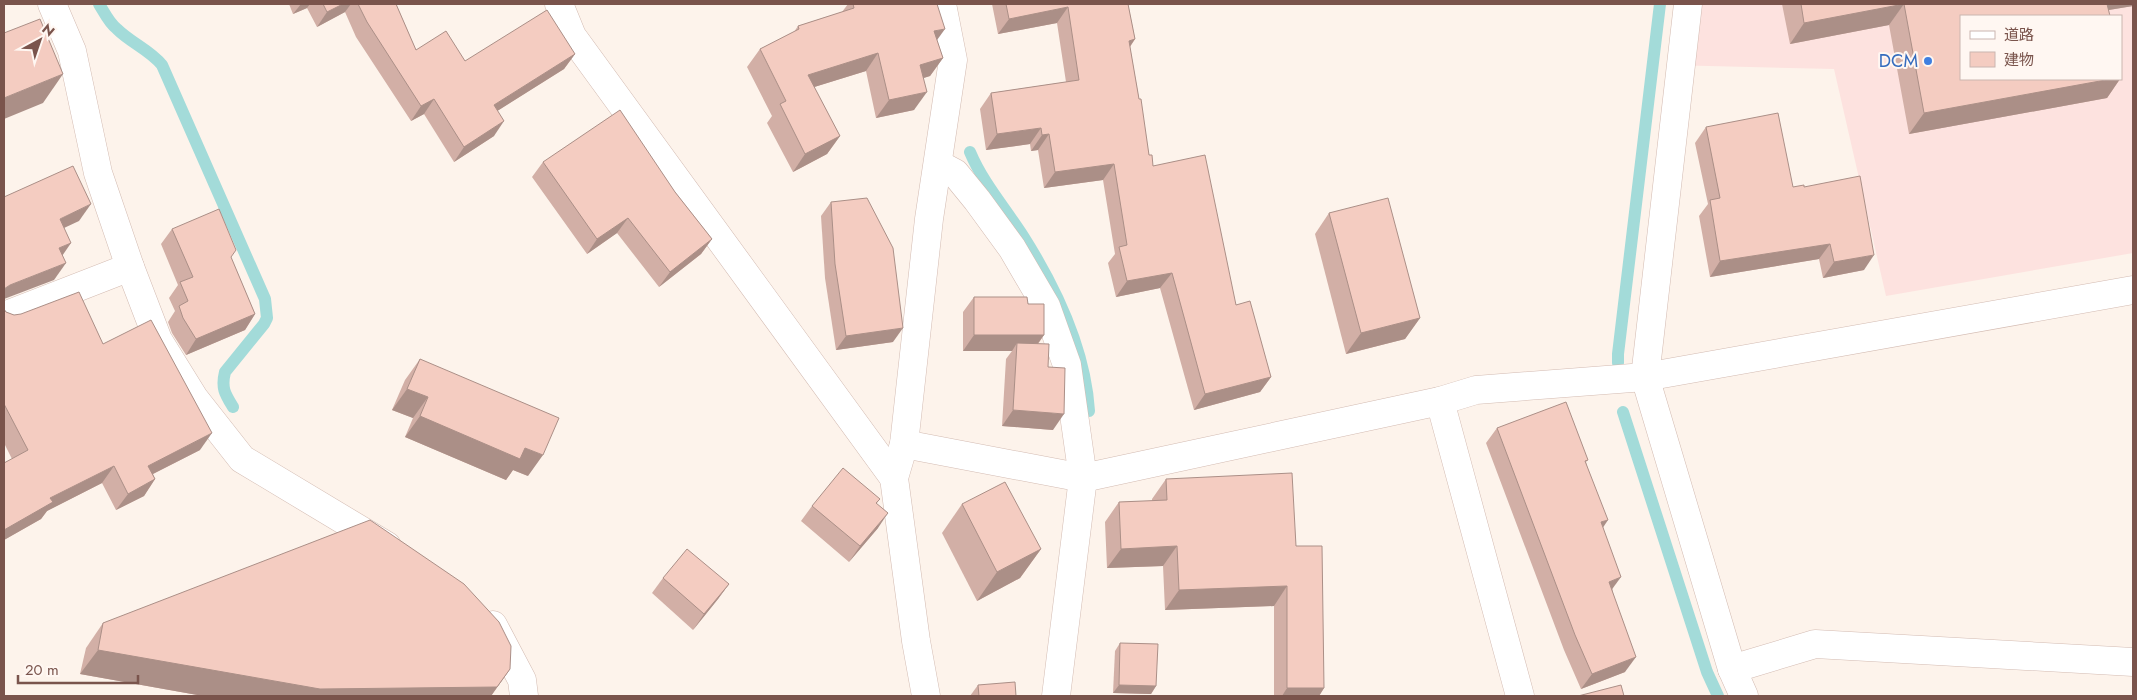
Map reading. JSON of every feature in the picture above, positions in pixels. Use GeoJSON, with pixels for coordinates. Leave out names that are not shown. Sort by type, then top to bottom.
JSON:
{"type":"FeatureCollection","features":[{"type":"Feature","properties":{"kind":"street"},"geometry":{"type":"LineString","coordinates":[[52,4],[72,51],[98,173],[130,267],[158,340],[194,398],[242,459],[408,558]]}},
{"type":"Feature","properties":{"kind":"street"},"geometry":{"type":"LineString","coordinates":[[559,4],[572,36],[894,478]]}},
{"type":"Feature","properties":{"kind":"street"},"geometry":{"type":"LineString","coordinates":[[926,696],[916,641],[894,478],[904,444],[929,219],[953,60],[942,4]]}},
{"type":"Feature","properties":{"kind":"street"},"geometry":{"type":"LineString","coordinates":[[1688,4],[1645,378],[1732,669],[1744,696]]}},
{"type":"Feature","properties":{"kind":"street"},"geometry":{"type":"LineString","coordinates":[[938,164],[955,173],[1012,248],[1046,306],[1067,365],[1083,478],[1056,696]]}},
{"type":"Feature","properties":{"kind":"street"},"geometry":{"type":"LineString","coordinates":[[4,316],[130,267]]}},
{"type":"Feature","properties":{"kind":"street"},"geometry":{"type":"LineString","coordinates":[[904,444],[1083,478],[1440,401],[1476,390],[1645,378],[2133,290]]}},
{"type":"Feature","properties":{"kind":"street"},"geometry":{"type":"LineString","coordinates":[[1440,401],[1520,696]]}},
{"type":"Feature","properties":{"kind":"street"},"geometry":{"type":"LineString","coordinates":[[474,608],[494,626],[522,680],[524,696]]}},
{"type":"Feature","properties":{"kind":"street"},"geometry":{"type":"LineString","coordinates":[[1732,669],[1815,644],[2133,662]]}},
{"type":"Feature","properties":{"kind":"shaded area"},"geometry":{"type":"Polygon","coordinates":[[[1681,4],[2133,4],[2133,253],[1886,296],[1834,69],[1668,65],[1681,4]]]}},
{"type":"Feature","properties":{"kind":"building"},"geometry":{"type":"Polygon","coordinates":[[[323,4],[343,4],[327,12],[323,4]]]}},
{"type":"Feature","properties":{"kind":"building"},"geometry":{"type":"Polygon","coordinates":[[[358,4],[396,4],[416,50],[446,31],[465,61],[547,10],[575,54],[494,105],[504,121],[464,147],[434,99],[421,106],[367,22],[358,4]]]}},
{"type":"Feature","properties":{"kind":"building"},"geometry":{"type":"Polygon","coordinates":[[[853,4],[937,4],[945,29],[934,31],[943,58],[920,65],[927,92],[889,100],[878,53],[808,75],[840,136],[805,154],[780,104],[786,101],[760,49],[799,29],[798,26],[854,8],[853,4]]]}},
{"type":"Feature","properties":{"kind":"building"},"geometry":{"type":"Polygon","coordinates":[[[1006,4],[1128,4],[1135,39],[1129,41],[1139,99],[1141,99],[1149,155],[1152,155],[1153,166],[1205,155],[1236,305],[1250,301],[1271,377],[1205,394],[1172,273],[1127,281],[1119,247],[1127,245],[1114,164],[1055,172],[1049,134],[1042,135],[1041,128],[997,134],[991,93],[1079,80],[1068,7],[1009,19],[1006,4]]]}},
{"type":"Feature","properties":{"kind":"building"},"geometry":{"type":"Polygon","coordinates":[[[1801,4],[1904,4],[1804,23],[1801,4]]]}},
{"type":"Feature","properties":{"kind":"building"},"geometry":{"type":"Polygon","coordinates":[[[1904,4],[2107,4],[2110,15],[1960,15],[1960,80],[2106,80],[1924,113],[1904,4]]]}},
{"type":"Feature","properties":{"kind":"building"},"geometry":{"type":"Polygon","coordinates":[[[40,19],[63,74],[4,98],[4,33],[40,19]]]}},
{"type":"Feature","properties":{"kind":"building"},"geometry":{"type":"Polygon","coordinates":[[[620,110],[675,192],[712,239],[670,272],[628,218],[597,239],[543,162],[620,110]]]}},
{"type":"Feature","properties":{"kind":"building"},"geometry":{"type":"Polygon","coordinates":[[[1778,113],[1793,187],[1804,185],[1804,187],[1860,176],[1874,255],[1834,262],[1830,244],[1720,261],[1710,200],[1720,198],[1706,127],[1778,113]]]}},
{"type":"Feature","properties":{"kind":"building"},"geometry":{"type":"Polygon","coordinates":[[[73,166],[91,204],[60,219],[71,243],[59,248],[66,263],[4,289],[4,197],[73,166]]]}},
{"type":"Feature","properties":{"kind":"building"},"geometry":{"type":"Polygon","coordinates":[[[867,198],[893,248],[903,328],[846,336],[835,264],[831,202],[867,198]]]}},
{"type":"Feature","properties":{"kind":"building"},"geometry":{"type":"Polygon","coordinates":[[[1388,198],[1420,318],[1361,333],[1329,213],[1388,198]]]}},
{"type":"Feature","properties":{"kind":"building"},"geometry":{"type":"Polygon","coordinates":[[[219,209],[236,250],[231,257],[255,314],[196,339],[183,318],[179,306],[188,301],[180,282],[193,277],[172,229],[219,209]]]}},
{"type":"Feature","properties":{"kind":"building"},"geometry":{"type":"Polygon","coordinates":[[[79,292],[103,344],[151,320],[212,433],[148,466],[155,479],[128,494],[114,466],[50,498],[53,502],[4,530],[4,463],[28,450],[4,404],[4,309],[6,312],[14,315],[21,314],[79,292]]]}},
{"type":"Feature","properties":{"kind":"building"},"geometry":{"type":"Polygon","coordinates":[[[974,297],[1027,297],[1028,304],[1044,304],[1044,335],[974,335],[974,297]]]}},
{"type":"Feature","properties":{"kind":"building"},"geometry":{"type":"Polygon","coordinates":[[[1017,343],[1049,344],[1048,367],[1065,368],[1064,414],[1013,410],[1017,343]]]}},
{"type":"Feature","properties":{"kind":"building"},"geometry":{"type":"Polygon","coordinates":[[[420,359],[559,418],[543,455],[525,448],[520,459],[420,416],[428,397],[407,389],[420,359]]]}},
{"type":"Feature","properties":{"kind":"building"},"geometry":{"type":"Polygon","coordinates":[[[1566,402],[1588,460],[1585,461],[1608,520],[1601,522],[1621,577],[1609,582],[1636,657],[1592,674],[1575,635],[1497,428],[1566,402]]]}},
{"type":"Feature","properties":{"kind":"building"},"geometry":{"type":"Polygon","coordinates":[[[843,468],[880,499],[876,503],[888,513],[860,546],[812,506],[843,468]]]}},
{"type":"Feature","properties":{"kind":"building"},"geometry":{"type":"Polygon","coordinates":[[[1292,473],[1296,546],[1322,546],[1324,688],[1287,688],[1287,586],[1179,590],[1177,546],[1121,549],[1119,502],[1167,500],[1166,479],[1292,473]]]}},
{"type":"Feature","properties":{"kind":"building"},"geometry":{"type":"Polygon","coordinates":[[[1005,482],[1041,549],[997,572],[962,504],[1005,482]]]}},
{"type":"Feature","properties":{"kind":"building"},"geometry":{"type":"Polygon","coordinates":[[[370,520],[464,584],[499,622],[511,646],[510,669],[497,687],[320,689],[98,650],[103,623],[370,520]]]}},
{"type":"Feature","properties":{"kind":"building"},"geometry":{"type":"Polygon","coordinates":[[[687,549],[729,584],[704,614],[663,578],[687,549]]]}},
{"type":"Feature","properties":{"kind":"building"},"geometry":{"type":"Polygon","coordinates":[[[1120,643],[1158,644],[1156,686],[1119,685],[1120,643]]]}},
{"type":"Feature","properties":{"kind":"building"},"geometry":{"type":"Polygon","coordinates":[[[1015,682],[1016,696],[979,696],[978,685],[1015,682]]]}},
{"type":"Feature","properties":{"kind":"building"},"geometry":{"type":"Polygon","coordinates":[[[1621,685],[1624,696],[1578,696],[1621,685]]]}},
{"type":"Feature","properties":{"kind":"waterway"},"geometry":{"type":"LineString","coordinates":[[99,4],[114,27],[152,55],[162,65],[265,299],[267,318],[264,324],[225,372],[223,382],[225,391],[233,407]]}},
{"type":"Feature","properties":{"kind":"waterway"},"geometry":{"type":"LineString","coordinates":[[1618,363],[1660,4]]}},
{"type":"Feature","properties":{"kind":"waterway"},"geometry":{"type":"LineString","coordinates":[[970,152],[988,185],[1047,276],[1067,319],[1082,364],[1089,411]]}},
{"type":"Feature","properties":{"kind":"waterway"},"geometry":{"type":"LineString","coordinates":[[1623,412],[1707,672],[1718,696]]}},
{"type":"Feature","properties":{"kind":"place","name":"DCM"},"geometry":{"type":"Point","coordinates":[1928,61]}}]}
